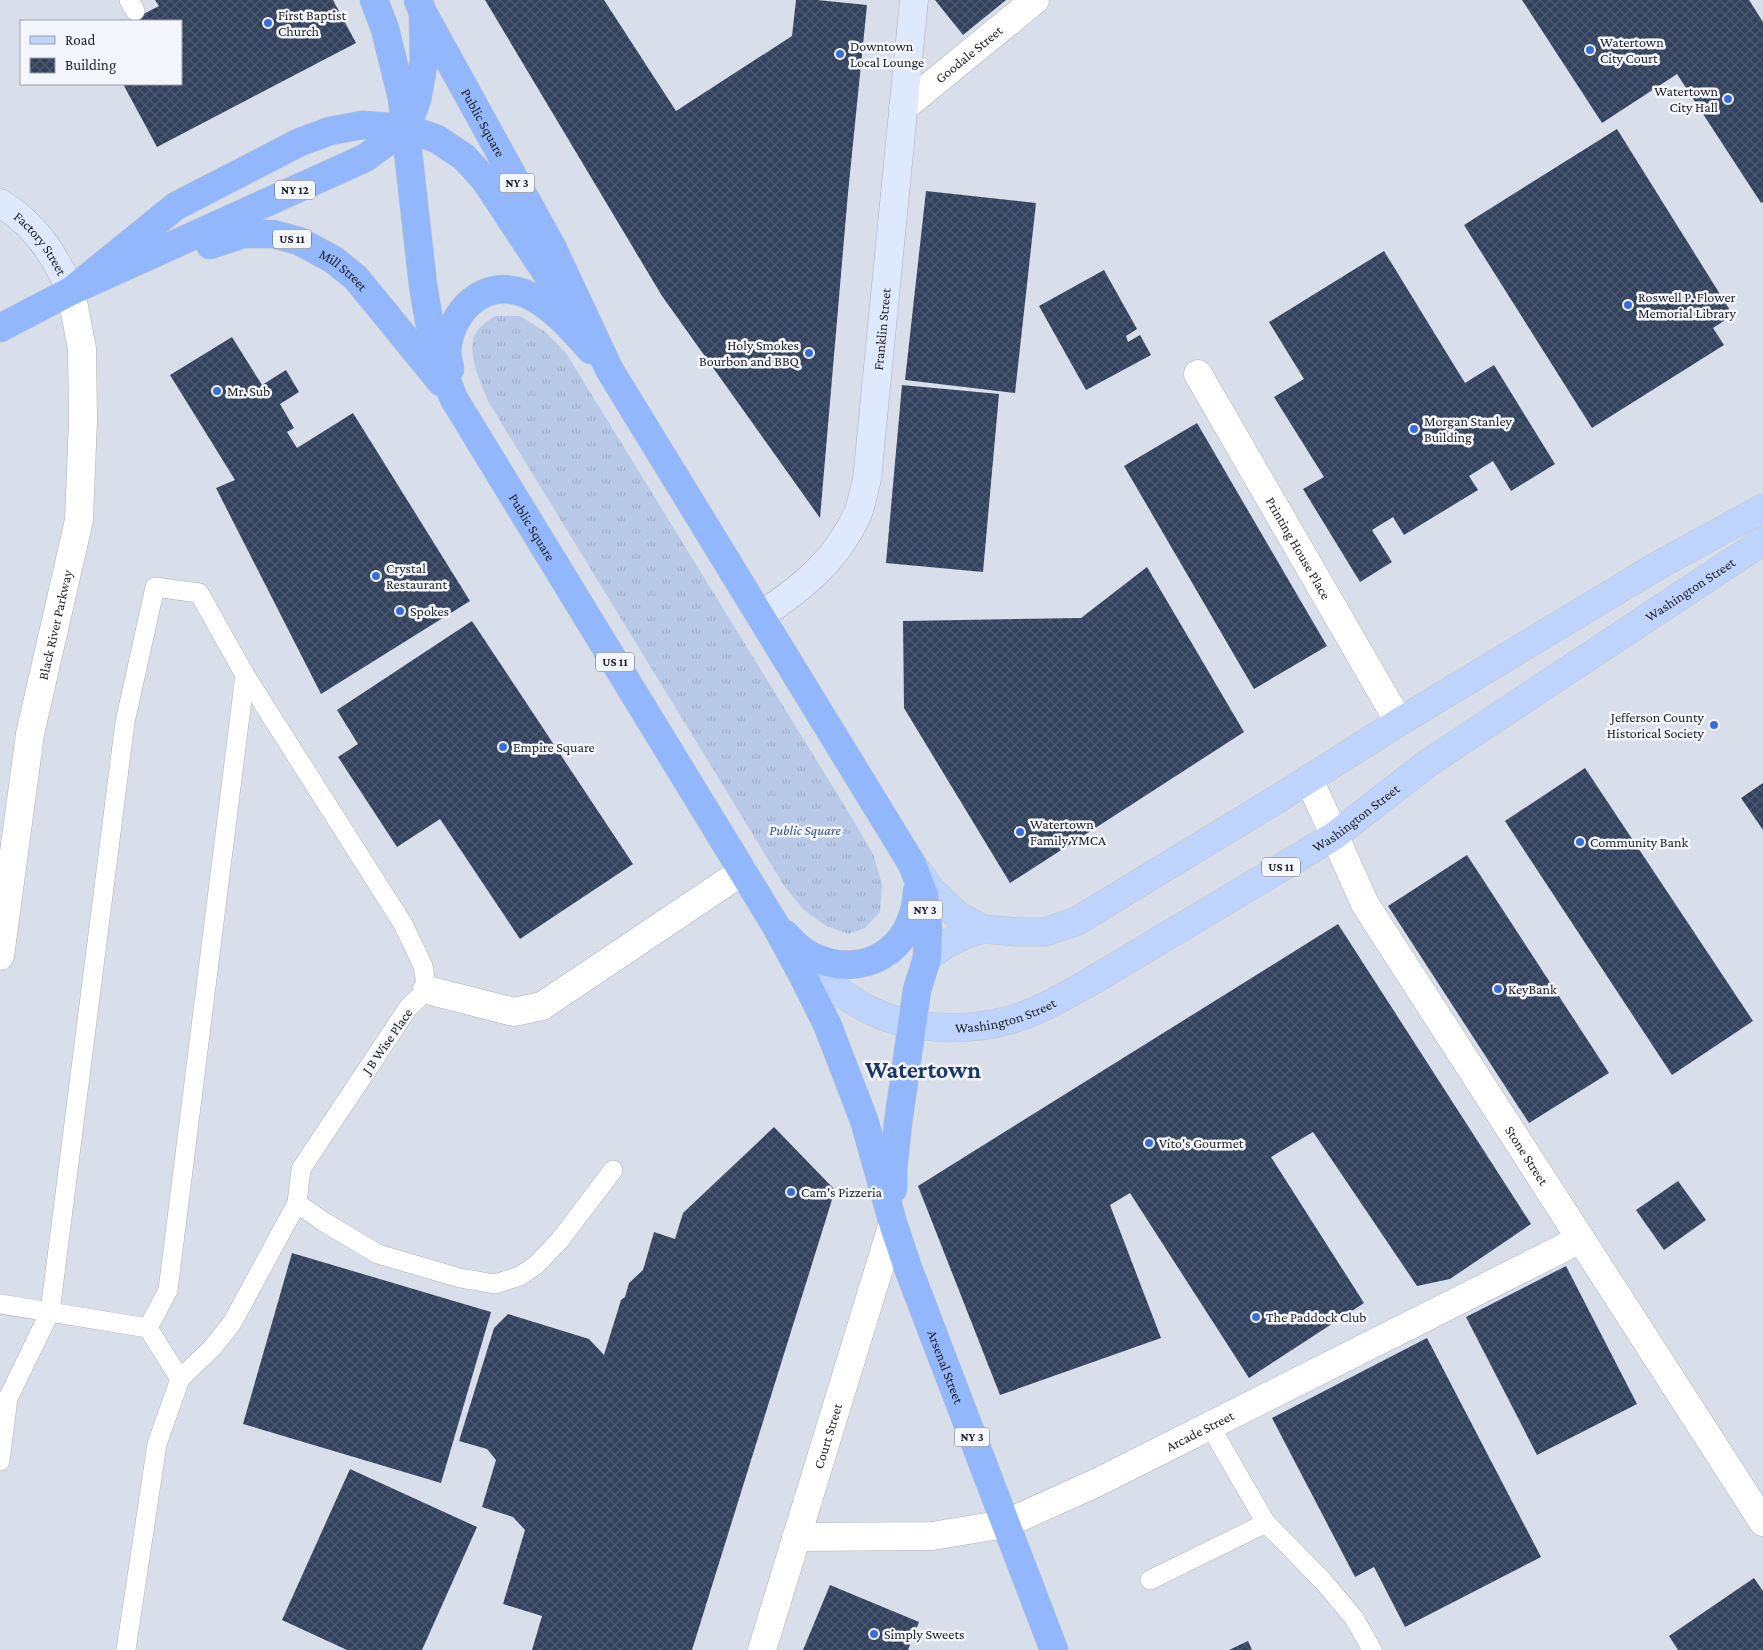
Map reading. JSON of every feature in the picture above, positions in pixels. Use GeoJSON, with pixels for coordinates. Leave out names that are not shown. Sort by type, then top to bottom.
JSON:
{"type":"FeatureCollection","features":[{"type":"Feature","properties":{"kind":"highway","name":"Public Square"},"geometry":{"type":"LineString","coordinates":[[374,0],[385,29],[394,64],[406,128],[423,285],[429,322],[440,364],[454,398],[776,926],[823,1016],[845,1069],[864,1120],[893,1223]]}},
{"type":"Feature","properties":{"kind":"highway","name":"Public Square"},"geometry":{"type":"LineString","coordinates":[[420,6],[552,247],[609,369],[912,864],[924,895],[928,928],[927,958],[917,990],[893,1170],[893,1223]]}},
{"type":"Feature","properties":{"kind":"highway"},"geometry":{"type":"LineString","coordinates":[[406,128],[417,100],[424,61],[420,6]]}},
{"type":"Feature","properties":{"kind":"highway","name":"Mill Street"},"geometry":{"type":"LineString","coordinates":[[71,292],[176,206],[300,142],[330,131],[362,125],[406,128],[444,143],[464,157],[485,180],[609,369]]}},
{"type":"Feature","properties":{"kind":"highway","name":"Mill Street"},"geometry":{"type":"LineString","coordinates":[[0,328],[71,292],[365,158],[406,128]]}},
{"type":"Feature","properties":{"kind":"highway","name":"Mill Street"},"geometry":{"type":"LineString","coordinates":[[71,292],[243,234],[274,234],[299,241],[334,260],[356,278],[454,398]]}},
{"type":"Feature","properties":{"kind":"highway"},"geometry":{"type":"LineString","coordinates":[[454,398],[447,351],[452,330],[462,308],[480,295],[500,289],[522,293],[543,303],[564,320],[609,369]]}},
{"type":"Feature","properties":{"kind":"highway"},"geometry":{"type":"LineString","coordinates":[[776,926],[810,956],[829,962],[852,965],[873,961],[892,949],[907,931],[916,910],[917,885],[912,864]]}},
{"type":"Feature","properties":{"kind":"highway","name":"Arsenal Street"},"geometry":{"type":"LineString","coordinates":[[893,1223],[908,1268],[1054,1650]]}},
{"type":"Feature","properties":{"kind":"main road","name":"US 11"},"geometry":{"type":"LineString","coordinates":[[912,864],[932,892],[957,915],[984,929],[1045,932],[1077,921],[1399,722],[1657,566],[1763,508]]}},
{"type":"Feature","properties":{"kind":"main road","name":"Washington Street"},"geometry":{"type":"LineString","coordinates":[[776,926],[808,965],[846,995],[883,1016],[912,1025],[958,1028],[987,1025],[1021,1017],[1053,1003],[1090,982],[1334,836],[1428,763],[1763,541]]}},
{"type":"Feature","properties":{"kind":"main road"},"geometry":{"type":"LineString","coordinates":[[927,958],[944,944],[964,934],[984,929]]}},
{"type":"Feature","properties":{"kind":"street","name":"Franklin Street"},"geometry":{"type":"LineString","coordinates":[[760,616],[792,594],[818,572],[842,543],[858,511],[867,479],[914,0]]}},
{"type":"Feature","properties":{"kind":"street","name":"Goodale Street"},"geometry":{"type":"LineString","coordinates":[[902,108],[1035,0]]}},
{"type":"Feature","properties":{"kind":"street","name":"Factory Street"},"geometry":{"type":"LineString","coordinates":[[0,204],[13,211],[42,238],[59,264],[71,292]]}},
{"type":"Feature","properties":{"kind":"street","name":"Black River Parkway"},"geometry":{"type":"LineString","coordinates":[[0,956],[30,734],[80,520],[84,420],[82,349],[71,292]]}},
{"type":"Feature","properties":{"kind":"street","name":"Printing House Place"},"geometry":{"type":"LineString","coordinates":[[1198,374],[1399,722]]}},
{"type":"Feature","properties":{"kind":"street","name":"Stone Street"},"geometry":{"type":"LineString","coordinates":[[1308,779],[1365,904],[1763,1522]]}},
{"type":"Feature","properties":{"kind":"street"},"geometry":{"type":"LineString","coordinates":[[427,990],[514,1012],[542,1006],[743,872]]}},
{"type":"Feature","properties":{"kind":"street","name":"Court Street"},"geometry":{"type":"LineString","coordinates":[[762,1650],[893,1223]]}},
{"type":"Feature","properties":{"kind":"street","name":"Arcade Street"},"geometry":{"type":"LineString","coordinates":[[796,1537],[932,1536],[1005,1524],[1098,1482],[1581,1238]]}},
{"type":"Feature","properties":{"kind":"lane"},"geometry":{"type":"LineString","coordinates":[[0,1461],[8,1398],[50,1312],[126,722],[155,587],[199,593],[245,675],[403,924],[423,966],[427,990]]}},
{"type":"Feature","properties":{"kind":"lane"},"geometry":{"type":"LineString","coordinates":[[148,1328],[168,1290],[245,675]]}},
{"type":"Feature","properties":{"kind":"lane","name":"J B Wise Place"},"geometry":{"type":"LineString","coordinates":[[180,1379],[212,1347],[232,1323],[297,1203],[302,1169],[408,1008],[427,990]]}},
{"type":"Feature","properties":{"kind":"lane"},"geometry":{"type":"LineString","coordinates":[[297,1203],[324,1222],[378,1254],[460,1278],[494,1284],[520,1276],[536,1265],[560,1240],[613,1170]]}},
{"type":"Feature","properties":{"kind":"lane"},"geometry":{"type":"LineString","coordinates":[[0,1304],[148,1328],[180,1379],[157,1444],[126,1650]]}},
{"type":"Feature","properties":{"kind":"lane"},"geometry":{"type":"LineString","coordinates":[[1210,1426],[1266,1523],[1324,1582],[1354,1618],[1372,1650]]}},
{"type":"Feature","properties":{"kind":"lane"},"geometry":{"type":"LineString","coordinates":[[1150,1580],[1266,1523]]}},
{"type":"Feature","properties":{"kind":"shaded area"},"geometry":{"type":"Polygon","coordinates":[[[0,0],[1763,0],[1763,1650],[0,1650],[0,0]]]}},
{"type":"Feature","properties":{"kind":"green space","name":"Public Square"},"geometry":{"type":"Polygon","coordinates":[[[495,316],[520,316],[544,331],[566,353],[852,818],[873,854],[882,884],[880,912],[865,928],[849,934],[826,926],[804,910],[785,887],[488,401],[475,366],[472,347],[473,338],[477,331],[495,316]]]}},
{"type":"Feature","properties":{"kind":"building"},"geometry":{"type":"Polygon","coordinates":[[[155,0],[333,0],[356,43],[157,147],[124,85],[182,85],[182,20],[132,20],[159,6],[155,0]]]}},
{"type":"Feature","properties":{"kind":"building"},"geometry":{"type":"Polygon","coordinates":[[[485,0],[604,0],[676,111],[792,36],[796,0],[867,5],[848,193],[820,518],[662,296],[485,0]]]}},
{"type":"Feature","properties":{"kind":"building"},"geometry":{"type":"Polygon","coordinates":[[[935,0],[1006,0],[963,35],[935,0]]]}},
{"type":"Feature","properties":{"kind":"building","name":"Watertown City Hall"},"geometry":{"type":"Polygon","coordinates":[[[1522,0],[1749,0],[1763,22],[1763,202],[1761,203],[1677,74],[1602,123],[1522,0]]]}},
{"type":"Feature","properties":{"kind":"building"},"geometry":{"type":"Polygon","coordinates":[[[1617,129],[1733,315],[1713,328],[1724,345],[1592,428],[1464,225],[1617,129]]]}},
{"type":"Feature","properties":{"kind":"building"},"geometry":{"type":"Polygon","coordinates":[[[926,191],[1036,203],[1015,393],[905,380],[926,191]]]}},
{"type":"Feature","properties":{"kind":"building","name":"Morgan Stanley Building"},"geometry":{"type":"Polygon","coordinates":[[[1384,251],[1465,383],[1494,365],[1555,464],[1511,491],[1493,461],[1469,476],[1478,490],[1404,535],[1393,517],[1372,530],[1392,562],[1360,582],[1303,489],[1324,477],[1274,397],[1304,379],[1269,322],[1384,251]]]}},
{"type":"Feature","properties":{"kind":"building"},"geometry":{"type":"Polygon","coordinates":[[[1104,270],[1137,329],[1126,336],[1128,342],[1140,335],[1151,355],[1086,390],[1039,306],[1104,270]]]}},
{"type":"Feature","properties":{"kind":"building"},"geometry":{"type":"Polygon","coordinates":[[[232,337],[262,385],[286,370],[299,392],[280,404],[294,428],[287,432],[297,448],[353,413],[470,601],[321,694],[216,488],[235,480],[170,375],[232,337]]]}},
{"type":"Feature","properties":{"kind":"building"},"geometry":{"type":"Polygon","coordinates":[[[902,385],[999,394],[983,572],[886,563],[902,385]]]}},
{"type":"Feature","properties":{"kind":"building"},"geometry":{"type":"Polygon","coordinates":[[[1197,423],[1327,646],[1254,689],[1124,466],[1197,423]]]}},
{"type":"Feature","properties":{"kind":"building"},"geometry":{"type":"Polygon","coordinates":[[[1147,567],[1244,732],[1010,883],[904,708],[903,621],[1081,618],[1147,567]]]}},
{"type":"Feature","properties":{"kind":"building"},"geometry":{"type":"Polygon","coordinates":[[[472,621],[633,864],[520,939],[440,819],[397,847],[338,757],[358,744],[337,710],[472,621]]]}},
{"type":"Feature","properties":{"kind":"building"},"geometry":{"type":"Polygon","coordinates":[[[1585,768],[1753,1021],[1672,1075],[1505,821],[1585,768]]]}},
{"type":"Feature","properties":{"kind":"building"},"geometry":{"type":"Polygon","coordinates":[[[1763,783],[1763,830],[1741,798],[1763,783]]]}},
{"type":"Feature","properties":{"kind":"building","name":"KeyBank"},"geometry":{"type":"Polygon","coordinates":[[[1467,855],[1609,1073],[1529,1123],[1388,906],[1467,855]]]}},
{"type":"Feature","properties":{"kind":"building"},"geometry":{"type":"Polygon","coordinates":[[[1338,924],[1531,1224],[1450,1279],[1417,1286],[1313,1132],[1271,1157],[1364,1303],[1249,1378],[1130,1193],[1110,1205],[1161,1338],[1000,1395],[918,1186],[1338,924]]]}},
{"type":"Feature","properties":{"kind":"building"},"geometry":{"type":"Polygon","coordinates":[[[774,1127],[835,1190],[692,1650],[532,1650],[542,1616],[503,1604],[525,1530],[513,1517],[482,1507],[496,1460],[487,1449],[459,1441],[494,1328],[508,1314],[589,1339],[604,1355],[621,1300],[625,1297],[629,1283],[643,1270],[654,1232],[675,1239],[683,1213],[774,1127]]]}},
{"type":"Feature","properties":{"kind":"building"},"geometry":{"type":"Polygon","coordinates":[[[1678,1181],[1706,1220],[1664,1250],[1636,1210],[1678,1181]]]}},
{"type":"Feature","properties":{"kind":"building"},"geometry":{"type":"Polygon","coordinates":[[[292,1253],[491,1312],[441,1483],[243,1424],[292,1253]]]}},
{"type":"Feature","properties":{"kind":"building"},"geometry":{"type":"Polygon","coordinates":[[[1566,1266],[1637,1404],[1537,1455],[1466,1317],[1566,1266]]]}},
{"type":"Feature","properties":{"kind":"building"},"geometry":{"type":"Polygon","coordinates":[[[1427,1338],[1541,1557],[1405,1627],[1374,1567],[1355,1577],[1272,1418],[1427,1338]]]}},
{"type":"Feature","properties":{"kind":"building"},"geometry":{"type":"Polygon","coordinates":[[[350,1469],[477,1527],[422,1650],[347,1650],[282,1620],[350,1469]]]}},
{"type":"Feature","properties":{"kind":"building"},"geometry":{"type":"Polygon","coordinates":[[[1754,1578],[1763,1591],[1763,1650],[1678,1650],[1669,1636],[1754,1578]]]}},
{"type":"Feature","properties":{"kind":"building"},"geometry":{"type":"Polygon","coordinates":[[[830,1585],[919,1622],[908,1650],[803,1650],[830,1585]]]}},
{"type":"Feature","properties":{"kind":"building"},"geometry":{"type":"Polygon","coordinates":[[[1248,1641],[1252,1650],[1229,1650],[1248,1641]]]}},
{"type":"Feature","properties":{"kind":"place","name":"First Baptist Church"},"geometry":{"type":"Point","coordinates":[268,23]}},
{"type":"Feature","properties":{"kind":"place","name":"Watertown City Court"},"geometry":{"type":"Point","coordinates":[1590,50]}},
{"type":"Feature","properties":{"kind":"place","name":"Downtown Local Lounge"},"geometry":{"type":"Point","coordinates":[840,54]}},
{"type":"Feature","properties":{"kind":"place","name":"Watertown City Hall"},"geometry":{"type":"Point","coordinates":[1728,99]}},
{"type":"Feature","properties":{"kind":"place","name":"Roswell P. Flower Memorial Library"},"geometry":{"type":"Point","coordinates":[1628,305]}},
{"type":"Feature","properties":{"kind":"place","name":"Holy Smokes Bourbon and BBQ"},"geometry":{"type":"Point","coordinates":[809,353]}},
{"type":"Feature","properties":{"kind":"place","name":"Mr. Sub"},"geometry":{"type":"Point","coordinates":[217,391]}},
{"type":"Feature","properties":{"kind":"place","name":"Morgan Stanley Building"},"geometry":{"type":"Point","coordinates":[1414,429]}},
{"type":"Feature","properties":{"kind":"place","name":"Crystal Restaurant"},"geometry":{"type":"Point","coordinates":[376,576]}},
{"type":"Feature","properties":{"kind":"place","name":"Spokes"},"geometry":{"type":"Point","coordinates":[400,611]}},
{"type":"Feature","properties":{"kind":"place","name":"Jefferson County Historical Society"},"geometry":{"type":"Point","coordinates":[1714,725]}},
{"type":"Feature","properties":{"kind":"place","name":"Empire Square"},"geometry":{"type":"Point","coordinates":[503,747]}},
{"type":"Feature","properties":{"kind":"place","name":"Watertown Family YMCA"},"geometry":{"type":"Point","coordinates":[1020,832]}},
{"type":"Feature","properties":{"kind":"place","name":"Community Bank"},"geometry":{"type":"Point","coordinates":[1580,842]}},
{"type":"Feature","properties":{"kind":"place","name":"KeyBank"},"geometry":{"type":"Point","coordinates":[1498,989]}},
{"type":"Feature","properties":{"kind":"place","name":"Vito's Gourmet"},"geometry":{"type":"Point","coordinates":[1149,1143]}},
{"type":"Feature","properties":{"kind":"place","name":"Cam's Pizzeria"},"geometry":{"type":"Point","coordinates":[791,1192]}},
{"type":"Feature","properties":{"kind":"place","name":"The Paddock Club"},"geometry":{"type":"Point","coordinates":[1256,1317]}},
{"type":"Feature","properties":{"kind":"place","name":"Simply Sweets"},"geometry":{"type":"Point","coordinates":[874,1634]}},
{"type":"Feature","properties":{"kind":"district","name":"Watertown"},"geometry":{"type":"Point","coordinates":[923,1070]}}]}
